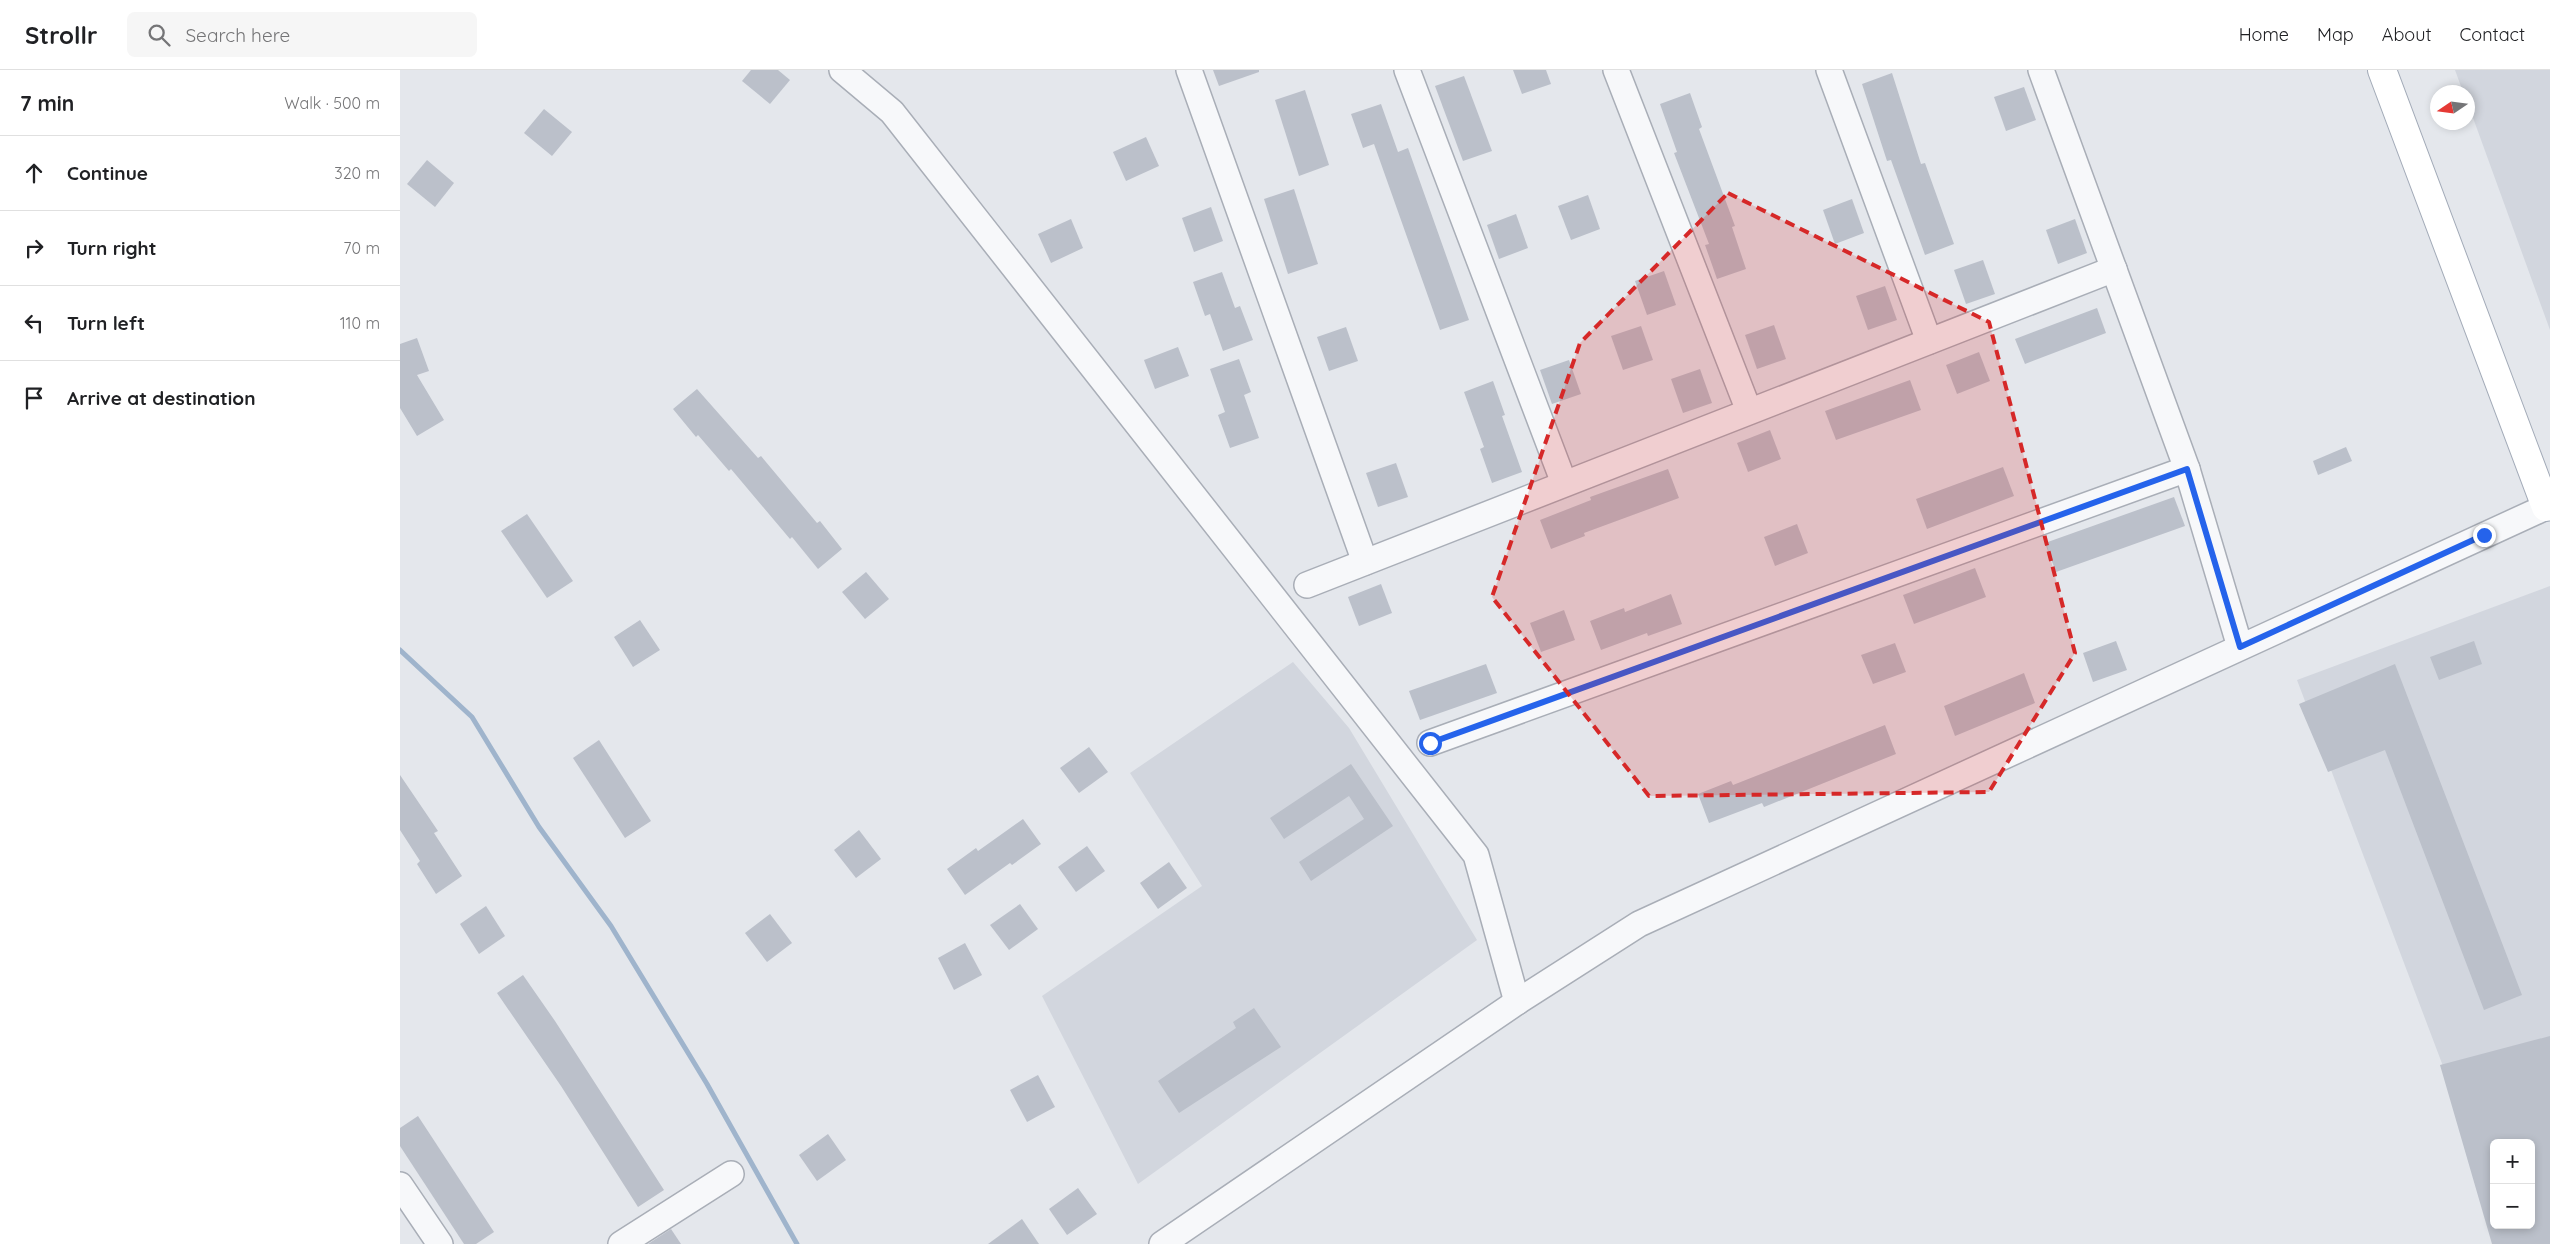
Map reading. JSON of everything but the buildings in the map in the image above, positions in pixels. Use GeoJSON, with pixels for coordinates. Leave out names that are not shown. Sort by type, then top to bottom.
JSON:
{"type":"FeatureCollection","features":[{"type":"Feature","properties":{"kind":"main road"},"geometry":{"type":"LineString","coordinates":[[2382,70],[2548,506]]}},
{"type":"Feature","properties":{"kind":"street"},"geometry":{"type":"LineString","coordinates":[[842,70],[892,112],[1476,855],[1517,1002]]}},
{"type":"Feature","properties":{"kind":"street"},"geometry":{"type":"LineString","coordinates":[[1189,70],[1365,562]]}},
{"type":"Feature","properties":{"kind":"street"},"geometry":{"type":"LineString","coordinates":[[1407,70],[1564,483]]}},
{"type":"Feature","properties":{"kind":"street"},"geometry":{"type":"LineString","coordinates":[[1616,70],[1749,411]]}},
{"type":"Feature","properties":{"kind":"street"},"geometry":{"type":"LineString","coordinates":[[1829,70],[1929,341]]}},
{"type":"Feature","properties":{"kind":"street"},"geometry":{"type":"LineString","coordinates":[[2041,70],[2187,469],[2240,647]]}},
{"type":"Feature","properties":{"kind":"street"},"geometry":{"type":"LineString","coordinates":[[1307,586],[1564,483],[2114,269]]}},
{"type":"Feature","properties":{"kind":"street"},"geometry":{"type":"LineString","coordinates":[[1430,743],[2187,469]]}},
{"type":"Feature","properties":{"kind":"street"},"geometry":{"type":"LineString","coordinates":[[1162,1244],[1517,1002],[1639,924],[2548,506]]}},
{"type":"Feature","properties":{"kind":"street"},"geometry":{"type":"LineString","coordinates":[[621,1244],[731,1174]]}},
{"type":"Feature","properties":{"kind":"street"},"geometry":{"type":"LineString","coordinates":[[400,1184],[440,1244]]}},
{"type":"Feature","properties":{"kind":"highlighted area"},"geometry":{"type":"Polygon","coordinates":[[[1728,193],[1989,322],[2075,653],[1989,792],[1649,796],[1492,597],[1580,343],[1728,193]]]}},
{"type":"Feature","properties":{"kind":"shaded area"},"geometry":{"type":"Polygon","coordinates":[[[2455,70],[2550,70],[2550,330],[2475,123],[2475,85],[2460,85],[2455,70]]]}},
{"type":"Feature","properties":{"kind":"shaded area"},"geometry":{"type":"Polygon","coordinates":[[[2550,586],[2550,1244],[2535,1229],[2535,1139],[2490,1139],[2490,1190],[2297,680],[2550,586]]]}},
{"type":"Feature","properties":{"kind":"shaded area"},"geometry":{"type":"Polygon","coordinates":[[[1293,662],[1349,728],[1477,940],[1138,1184],[1042,996],[1202,886],[1130,773],[1293,662]]]}},
{"type":"Feature","properties":{"kind":"waterway"},"geometry":{"type":"LineString","coordinates":[[400,650],[472,717],[539,827],[611,926],[707,1084],[797,1244]]}},
{"type":"Feature","properties":{"kind":"route"},"geometry":{"type":"LineString","coordinates":[[1430,743],[2187,469],[2240,647],[2484,535]]}}]}
